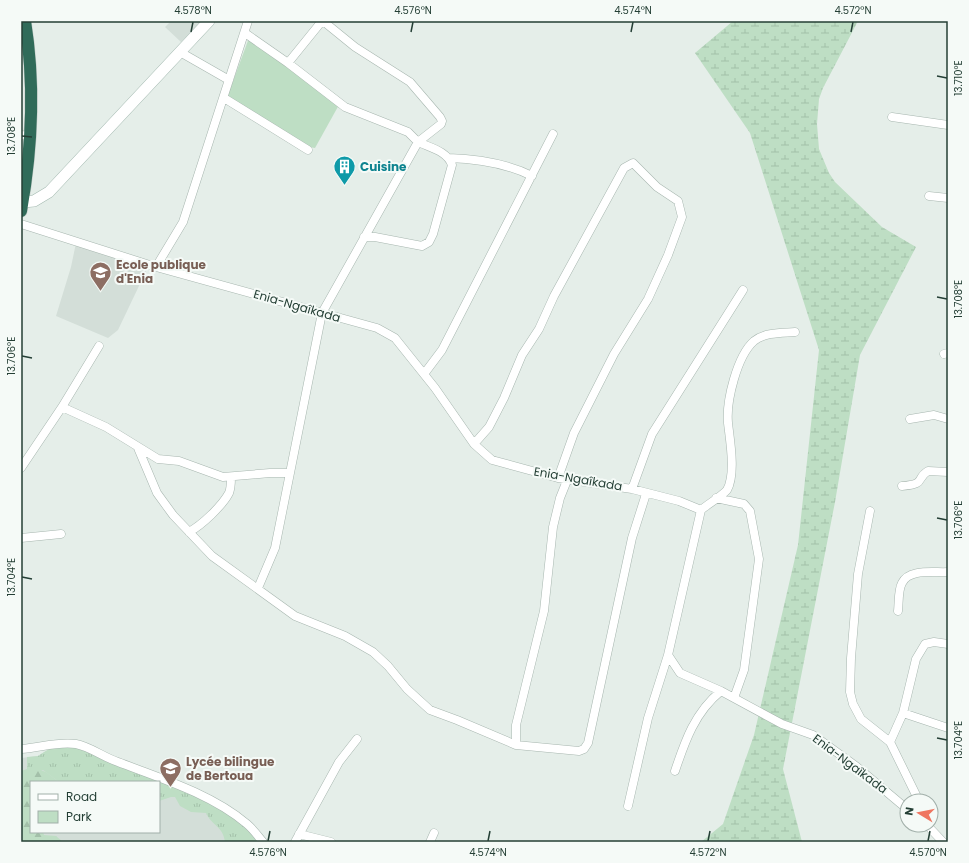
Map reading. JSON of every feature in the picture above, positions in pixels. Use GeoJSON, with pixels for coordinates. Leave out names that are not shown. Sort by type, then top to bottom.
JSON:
{"type":"FeatureCollection","features":[{"type":"Feature","properties":{"kind":"highway"},"geometry":{"type":"LineString","coordinates":[[22,207],[30,51],[25,21]]}},
{"type":"Feature","properties":{"kind":"street"},"geometry":{"type":"LineString","coordinates":[[22,207],[49,192],[209,21]]}},
{"type":"Feature","properties":{"kind":"street"},"geometry":{"type":"LineString","coordinates":[[156,267],[184,222],[248,21]]}},
{"type":"Feature","properties":{"kind":"street"},"geometry":{"type":"LineString","coordinates":[[258,588],[275,548],[322,313],[418,142],[441,124],[440,117],[410,82],[355,47],[323,21],[288,63]]}},
{"type":"Feature","properties":{"kind":"street"},"geometry":{"type":"LineString","coordinates":[[244,33],[288,63],[345,107],[402,130],[418,142],[449,158],[495,162],[520,170],[532,176]]}},
{"type":"Feature","properties":{"kind":"street"},"geometry":{"type":"LineString","coordinates":[[180,52],[229,80]]}},
{"type":"Feature","properties":{"kind":"street"},"geometry":{"type":"LineString","coordinates":[[224,98],[308,150]]}},
{"type":"Feature","properties":{"kind":"street"},"geometry":{"type":"LineString","coordinates":[[892,117],[948,125]]}},
{"type":"Feature","properties":{"kind":"street"},"geometry":{"type":"LineString","coordinates":[[424,374],[442,350],[553,134]]}},
{"type":"Feature","properties":{"kind":"street"},"geometry":{"type":"LineString","coordinates":[[364,237],[381,238],[422,246],[429,242],[433,234],[451,170],[449,158]]}},
{"type":"Feature","properties":{"kind":"street"},"geometry":{"type":"LineString","coordinates":[[474,444],[489,427],[504,398],[522,356],[539,329],[554,296],[624,168],[633,163],[657,187],[678,201],[682,217],[648,299],[614,354],[574,433],[558,478]]}},
{"type":"Feature","properties":{"kind":"street"},"geometry":{"type":"LineString","coordinates":[[929,196],[948,198]]}},
{"type":"Feature","properties":{"kind":"street","name":"Enia-Ngaîkada"},"geometry":{"type":"LineString","coordinates":[[21,224],[156,267],[377,328],[395,338],[424,374],[474,444],[492,460],[558,478],[568,478],[632,489],[646,494],[679,501],[701,510]]}},
{"type":"Feature","properties":{"kind":"street"},"geometry":{"type":"LineString","coordinates":[[632,489],[652,434],[743,290]]}},
{"type":"Feature","properties":{"kind":"street"},"geometry":{"type":"LineString","coordinates":[[628,806],[648,718],[668,655],[701,510],[726,490],[730,480],[731,450],[728,421],[730,399],[737,370],[744,354],[754,341],[767,334],[795,332]]}},
{"type":"Feature","properties":{"kind":"street"},"geometry":{"type":"LineString","coordinates":[[21,468],[62,407],[99,346]]}},
{"type":"Feature","properties":{"kind":"street"},"geometry":{"type":"LineString","coordinates":[[62,407],[106,427],[158,459],[179,460],[213,474],[232,477],[250,474],[290,473]]}},
{"type":"Feature","properties":{"kind":"street"},"geometry":{"type":"LineString","coordinates":[[910,419],[934,415],[948,419]]}},
{"type":"Feature","properties":{"kind":"street"},"geometry":{"type":"LineString","coordinates":[[138,448],[157,493],[173,515],[212,556],[295,616],[345,636],[374,652],[407,689],[430,710],[516,745],[578,751],[584,749],[588,743],[632,538],[646,494]]}},
{"type":"Feature","properties":{"kind":"street"},"geometry":{"type":"LineString","coordinates":[[902,486],[915,485],[920,482],[928,471],[948,472]]}},
{"type":"Feature","properties":{"kind":"street"},"geometry":{"type":"LineString","coordinates":[[189,532],[199,527],[219,507],[229,492],[232,477]]}},
{"type":"Feature","properties":{"kind":"street"},"geometry":{"type":"LineString","coordinates":[[516,745],[516,725],[544,611],[553,527],[560,498],[568,478]]}},
{"type":"Feature","properties":{"kind":"street"},"geometry":{"type":"LineString","coordinates":[[716,498],[744,504],[750,511],[759,559],[744,670],[734,698]]}},
{"type":"Feature","properties":{"kind":"street"},"geometry":{"type":"LineString","coordinates":[[870,511],[858,574],[851,658],[850,692],[853,704],[861,719],[890,742],[915,793]]}},
{"type":"Feature","properties":{"kind":"street"},"geometry":{"type":"LineString","coordinates":[[21,538],[61,534]]}},
{"type":"Feature","properties":{"kind":"street"},"geometry":{"type":"LineString","coordinates":[[898,611],[901,584],[906,577],[915,573],[948,572]]}},
{"type":"Feature","properties":{"kind":"street"},"geometry":{"type":"LineString","coordinates":[[890,742],[903,713],[916,659],[925,644],[934,642],[948,644]]}},
{"type":"Feature","properties":{"kind":"street","name":"Enia-Ngaîkada"},"geometry":{"type":"LineString","coordinates":[[668,655],[680,673],[721,691],[782,724],[813,735],[857,766],[899,802]]}},
{"type":"Feature","properties":{"kind":"street"},"geometry":{"type":"LineString","coordinates":[[675,772],[686,738],[696,719],[708,702],[721,691]]}},
{"type":"Feature","properties":{"kind":"street"},"geometry":{"type":"LineString","coordinates":[[903,713],[948,728]]}},
{"type":"Feature","properties":{"kind":"street"},"geometry":{"type":"LineString","coordinates":[[295,842],[336,768],[357,739]]}},
{"type":"Feature","properties":{"kind":"street"},"geometry":{"type":"LineString","coordinates":[[21,749],[65,744],[75,744],[89,748],[118,762],[157,776],[223,806],[248,825],[263,842]]}},
{"type":"Feature","properties":{"kind":"street"},"geometry":{"type":"LineString","coordinates":[[430,842],[434,833]]}},
{"type":"Feature","properties":{"kind":"street"},"geometry":{"type":"LineString","coordinates":[[937,833],[943,842]]}},
{"type":"Feature","properties":{"kind":"street"},"geometry":{"type":"LineString","coordinates":[[299,834],[331,842]]}},
{"type":"Feature","properties":{"kind":"shaded area"},"geometry":{"type":"Polygon","coordinates":[[[171,21],[201,21],[181,42],[165,27],[171,21]]]}},
{"type":"Feature","properties":{"kind":"shaded area","name":"Ecole publique d'Enia"},"geometry":{"type":"Polygon","coordinates":[[[76,243],[148,267],[118,330],[108,338],[56,316],[71,267],[76,243]]]}},
{"type":"Feature","properties":{"kind":"shaded area","name":"Lycée bilingue de Bertoua"},"geometry":{"type":"Polygon","coordinates":[[[52,747],[138,769],[158,781],[30,781],[30,833],[160,833],[160,782],[261,842],[21,842],[21,758],[38,756],[52,747]]]}},
{"type":"Feature","properties":{"kind":"green space"},"geometry":{"type":"Polygon","coordinates":[[[733,21],[858,21],[823,88],[819,99],[817,124],[819,149],[829,173],[835,182],[882,227],[916,247],[860,355],[835,502],[783,769],[802,842],[701,842],[723,824],[754,735],[798,545],[819,350],[750,133],[695,53],[733,21]]]}},
{"type":"Feature","properties":{"kind":"green space"},"geometry":{"type":"Polygon","coordinates":[[[249,38],[340,103],[315,148],[298,145],[226,100],[249,38]]]}},
{"type":"Feature","properties":{"kind":"green space"},"geometry":{"type":"Polygon","coordinates":[[[75,745],[224,808],[261,842],[225,842],[220,829],[211,821],[206,813],[191,812],[180,806],[175,797],[160,801],[160,781],[58,781],[43,770],[21,780],[21,771],[27,769],[27,757],[38,756],[52,747],[75,745]]]}},
{"type":"Feature","properties":{"kind":"green space"},"geometry":{"type":"Polygon","coordinates":[[[37,769],[46,772],[58,781],[30,781],[30,833],[43,833],[44,835],[56,836],[63,842],[21,841],[21,780],[31,771],[37,769]]]}},
{"type":"Feature","properties":{"kind":"place","name":"Cuisine"},"geometry":{"type":"Point","coordinates":[345,186]}},
{"type":"Feature","properties":{"kind":"place","name":"Ecole publique d'Enia"},"geometry":{"type":"Point","coordinates":[100,292]}},
{"type":"Feature","properties":{"kind":"place","name":"Lycée bilingue de Bertoua"},"geometry":{"type":"Point","coordinates":[170,788]}}]}
